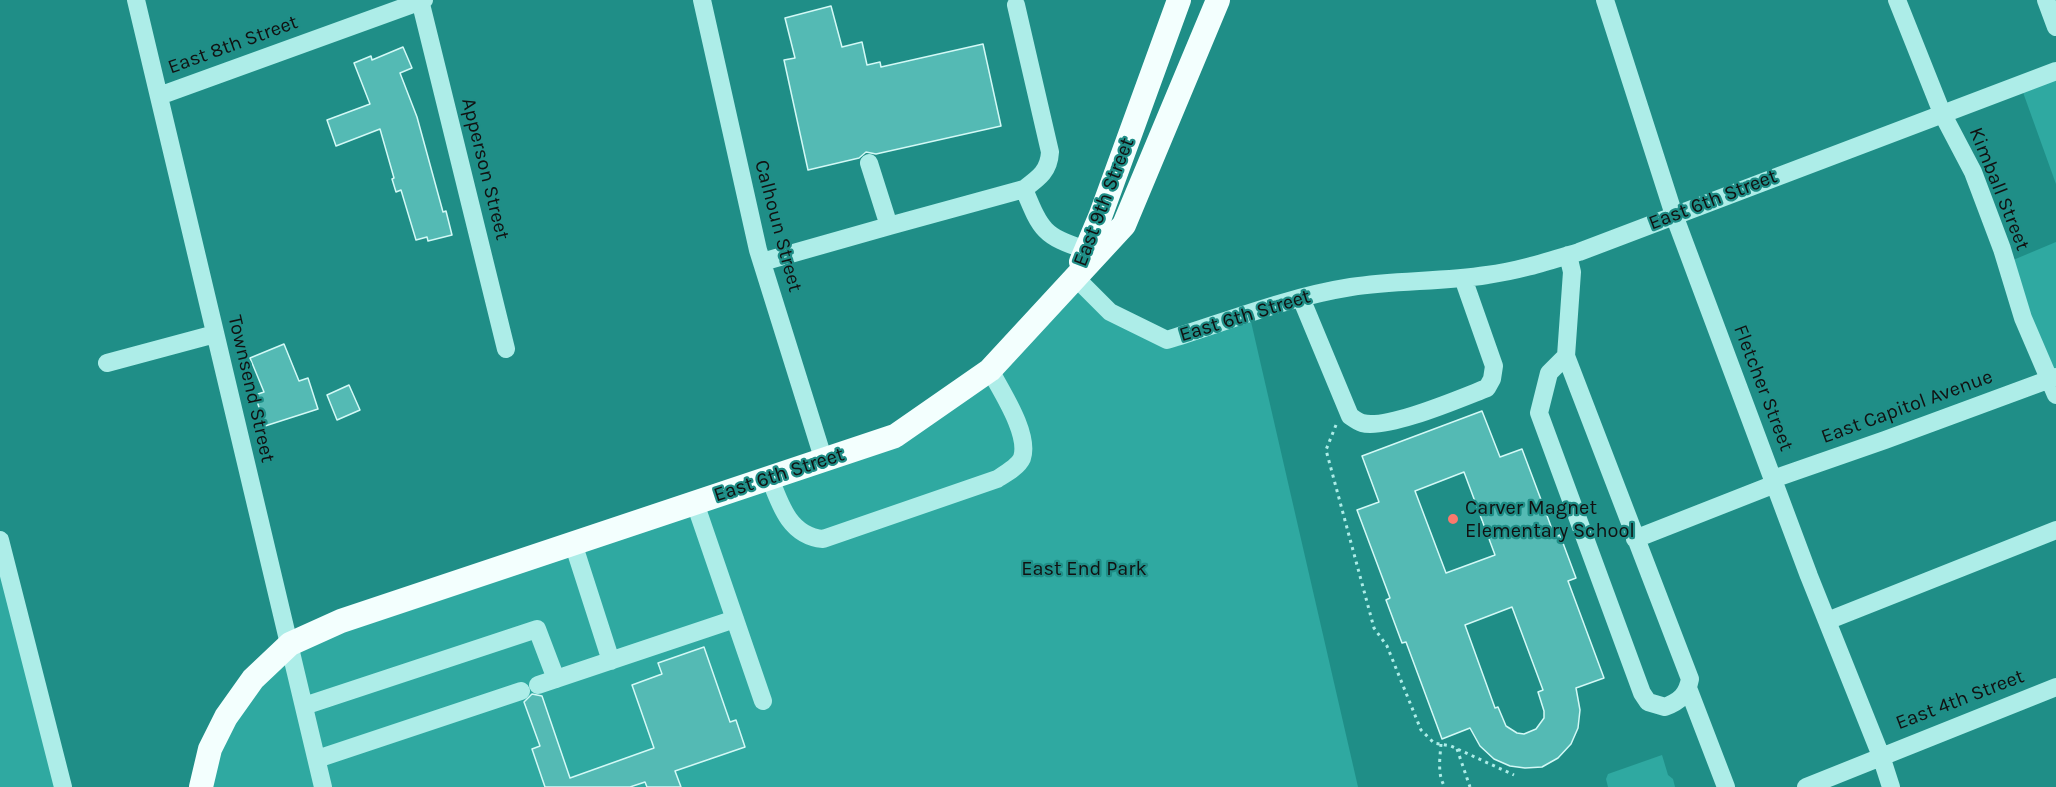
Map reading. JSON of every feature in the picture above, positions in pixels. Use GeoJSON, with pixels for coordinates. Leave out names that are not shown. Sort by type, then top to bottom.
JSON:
{"type":"FeatureCollection","features":[{"type":"Feature","properties":{"kind":"main road","name":"East 9th Street"},"geometry":{"type":"LineString","coordinates":[[1075,277],[1179,0]]}},
{"type":"Feature","properties":{"kind":"main road","name":"East 9th Street"},"geometry":{"type":"LineString","coordinates":[[1075,277],[1124,225],[1218,0]]}},
{"type":"Feature","properties":{"kind":"main road","name":"East 6th Street"},"geometry":{"type":"LineString","coordinates":[[201,787],[210,749],[226,717],[253,679],[290,644],[341,621],[824,461],[895,435],[990,370],[1075,277]]}},
{"type":"Feature","properties":{"kind":"street","name":"Townsend Street"},"geometry":{"type":"LineString","coordinates":[[136,0],[323,787]]}},
{"type":"Feature","properties":{"kind":"street","name":"East 8th Street"},"geometry":{"type":"LineString","coordinates":[[159,96],[422,0]]}},
{"type":"Feature","properties":{"kind":"street","name":"Apperson Street"},"geometry":{"type":"LineString","coordinates":[[422,0],[506,349]]}},
{"type":"Feature","properties":{"kind":"street","name":"Calhoun Street"},"geometry":{"type":"LineString","coordinates":[[702,0],[762,262],[824,461]]}},
{"type":"Feature","properties":{"kind":"street","name":"Fletcher Street"},"geometry":{"type":"LineString","coordinates":[[1605,0],[1674,215],[1891,787]]}},
{"type":"Feature","properties":{"kind":"street","name":"Kimball Street"},"geometry":{"type":"LineString","coordinates":[[1897,0],[1942,113],[1973,172],[2002,249],[2023,318],[2054,384]]}},
{"type":"Feature","properties":{"kind":"street"},"geometry":{"type":"LineString","coordinates":[[2046,0],[2056,27]]}},
{"type":"Feature","properties":{"kind":"street"},"geometry":{"type":"LineString","coordinates":[[762,262],[1024,189],[1045,171],[1050,152],[1016,6]]}},
{"type":"Feature","properties":{"kind":"street","name":"East 6th Street"},"geometry":{"type":"LineString","coordinates":[[1075,277],[1110,312],[1167,340],[1301,298],[1349,287],[1489,275],[1568,255],[2056,71]]}},
{"type":"Feature","properties":{"kind":"street"},"geometry":{"type":"LineString","coordinates":[[870,163],[889,226]]}},
{"type":"Feature","properties":{"kind":"street"},"geometry":{"type":"LineString","coordinates":[[1024,189],[1038,223],[1048,234],[1060,242],[1086,250]]}},
{"type":"Feature","properties":{"kind":"street"},"geometry":{"type":"LineString","coordinates":[[1566,356],[1549,373],[1539,413],[1642,693],[1648,702],[1665,707],[1682,698],[1690,679],[1566,356],[1572,272],[1568,255]]}},
{"type":"Feature","properties":{"kind":"street"},"geometry":{"type":"LineString","coordinates":[[1301,298],[1350,416],[1362,423],[1386,422],[1419,414],[1486,388],[1492,379],[1494,366],[1463,278]]}},
{"type":"Feature","properties":{"kind":"street"},"geometry":{"type":"LineString","coordinates":[[106,363],[215,334]]}},
{"type":"Feature","properties":{"kind":"street"},"geometry":{"type":"LineString","coordinates":[[770,478],[781,507],[791,522],[812,538],[823,539],[997,479],[1011,470],[1022,458],[1023,441],[990,370]]}},
{"type":"Feature","properties":{"kind":"street","name":"East Capitol Avenue"},"geometry":{"type":"LineString","coordinates":[[1635,539],[1774,481],[2054,384]]}},
{"type":"Feature","properties":{"kind":"street"},"geometry":{"type":"LineString","coordinates":[[695,503],[763,701]]}},
{"type":"Feature","properties":{"kind":"street"},"geometry":{"type":"LineString","coordinates":[[1827,621],[2056,530]]}},
{"type":"Feature","properties":{"kind":"street"},"geometry":{"type":"LineString","coordinates":[[0,540],[63,787]]}},
{"type":"Feature","properties":{"kind":"street"},"geometry":{"type":"LineString","coordinates":[[573,543],[610,661]]}},
{"type":"Feature","properties":{"kind":"street"},"geometry":{"type":"LineString","coordinates":[[317,759],[735,620]]}},
{"type":"Feature","properties":{"kind":"street"},"geometry":{"type":"LineString","coordinates":[[304,706],[537,629],[556,679]]}},
{"type":"Feature","properties":{"kind":"street","name":"East 4th Street"},"geometry":{"type":"LineString","coordinates":[[1806,787],[2056,687]]}},
{"type":"Feature","properties":{"kind":"street"},"geometry":{"type":"LineString","coordinates":[[1688,688],[1726,787]]}},
{"type":"Feature","properties":{"kind":"path"},"geometry":{"type":"LineString","coordinates":[[1350,416],[1334,427],[1326,450],[1374,628],[1387,646],[1421,729],[1434,743],[1456,748],[1514,775]]}},
{"type":"Feature","properties":{"kind":"path"},"geometry":{"type":"LineString","coordinates":[[1441,744],[1439,766],[1445,787]]}},
{"type":"Feature","properties":{"kind":"path"},"geometry":{"type":"LineString","coordinates":[[1456,748],[1470,787]]}},
{"type":"Feature","properties":{"kind":"green space"},"geometry":{"type":"Polygon","coordinates":[[[2056,71],[2056,184],[2020,84],[2056,71]]]}},
{"type":"Feature","properties":{"kind":"green space"},"geometry":{"type":"Polygon","coordinates":[[[2056,242],[2056,377],[2006,263],[2056,242]]]}},
{"type":"Feature","properties":{"kind":"green space","name":"East End Park"},"geometry":{"type":"Polygon","coordinates":[[[1075,277],[1110,312],[1167,340],[1249,313],[1358,787],[204,787],[210,749],[290,644],[933,410],[1075,277]]]}},
{"type":"Feature","properties":{"kind":"green space"},"geometry":{"type":"Polygon","coordinates":[[[0,571],[55,787],[0,787],[0,571]]]}},
{"type":"Feature","properties":{"kind":"green space"},"geometry":{"type":"Polygon","coordinates":[[[1662,755],[1668,775],[1673,779],[1675,787],[1608,787],[1606,779],[1608,774],[1662,755]]]}},
{"type":"Feature","properties":{"kind":"building"},"geometry":{"type":"Polygon","coordinates":[[[831,6],[842,47],[862,42],[867,65],[880,62],[881,67],[983,44],[1001,126],[876,154],[866,152],[859,158],[808,170],[784,60],[795,58],[785,18],[831,6]]]}},
{"type":"Feature","properties":{"kind":"building"},"geometry":{"type":"Polygon","coordinates":[[[403,47],[412,68],[400,73],[417,117],[443,212],[446,211],[452,235],[428,241],[427,237],[416,240],[401,190],[396,192],[380,129],[336,146],[327,120],[370,104],[354,63],[371,56],[372,60],[403,47]]]}},
{"type":"Feature","properties":{"kind":"building"},"geometry":{"type":"Polygon","coordinates":[[[284,344],[299,381],[308,378],[318,409],[265,426],[255,395],[264,392],[250,358],[284,344]]]}},
{"type":"Feature","properties":{"kind":"building"},"geometry":{"type":"Polygon","coordinates":[[[349,385],[360,410],[337,420],[327,395],[349,385]]]}},
{"type":"Feature","properties":{"kind":"building"},"geometry":{"type":"Polygon","coordinates":[[[1482,411],[1500,457],[1522,449],[1555,537],[1560,535],[1576,578],[1568,581],[1604,678],[1576,688],[1580,710],[1578,728],[1571,744],[1558,758],[1542,767],[1510,766],[1494,759],[1480,746],[1470,728],[1442,739],[1406,642],[1402,643],[1386,600],[1390,598],[1357,510],[1379,502],[1362,456],[1482,411]],[[1464,472],[1415,491],[1446,573],[1495,555],[1464,472]],[[1512,607],[1465,625],[1495,708],[1498,707],[1506,726],[1517,733],[1524,734],[1536,729],[1544,718],[1538,692],[1543,690],[1512,607]]]}},
{"type":"Feature","properties":{"kind":"building"},"geometry":{"type":"Polygon","coordinates":[[[704,647],[730,722],[736,720],[745,747],[675,771],[681,787],[647,787],[645,782],[630,787],[545,787],[532,749],[540,746],[524,702],[532,694],[542,696],[570,778],[654,748],[632,685],[662,674],[658,663],[704,647]]]}},
{"type":"Feature","properties":{"kind":"place","name":"Carver Magnet Elementary School"},"geometry":{"type":"Point","coordinates":[1453,519]}}]}
